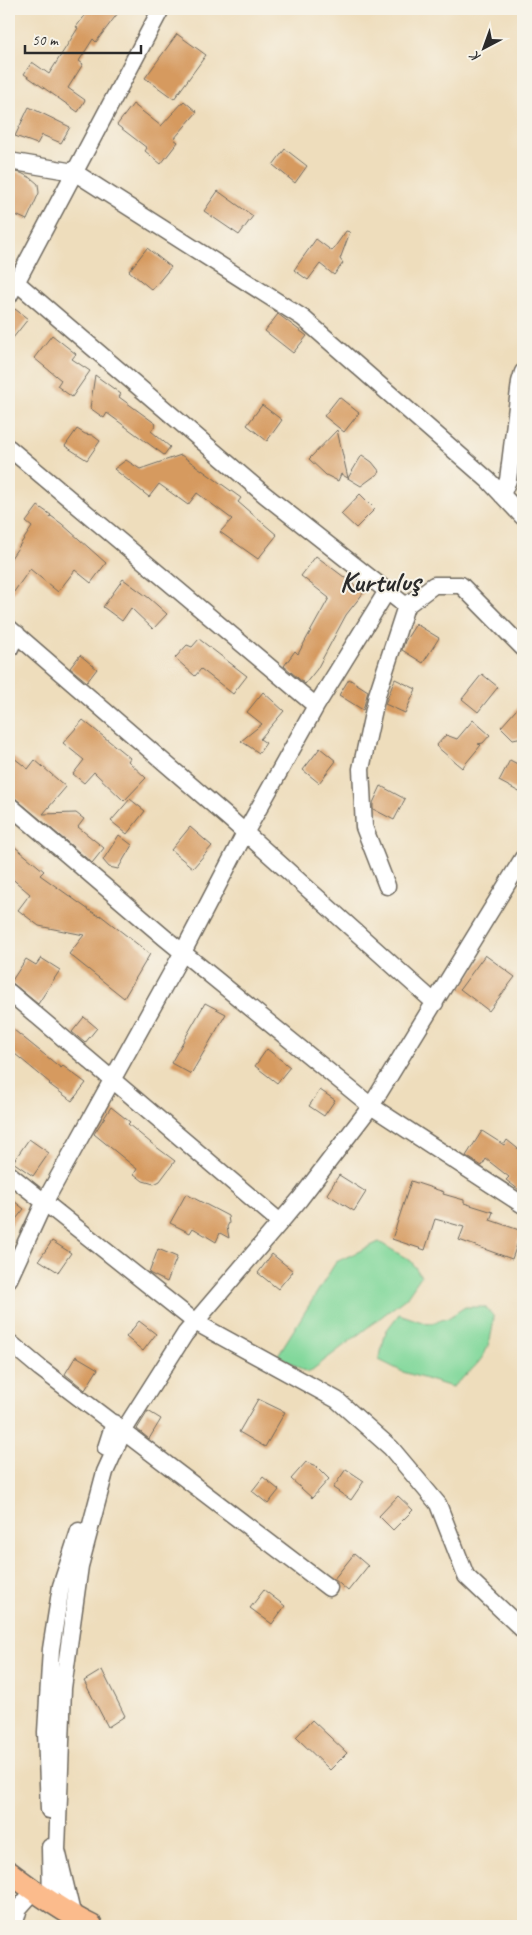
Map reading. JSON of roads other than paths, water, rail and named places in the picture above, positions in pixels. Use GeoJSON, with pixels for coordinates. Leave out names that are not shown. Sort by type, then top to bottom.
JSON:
{"type":"FeatureCollection","features":[{"type":"Feature","properties":{"kind":"main road"},"geometry":{"type":"LineString","coordinates":[[9,1872],[42,1897],[73,1917],[92,1926]]}},
{"type":"Feature","properties":{"kind":"street"},"geometry":{"type":"LineString","coordinates":[[161,9],[74,172],[11,284],[265,495],[406,606]]}},
{"type":"Feature","properties":{"kind":"street"},"geometry":{"type":"LineString","coordinates":[[9,161],[74,172],[303,318],[488,480],[523,517]]}},
{"type":"Feature","properties":{"kind":"street"},"geometry":{"type":"LineString","coordinates":[[502,495],[508,480],[520,382],[523,372]]}},
{"type":"Feature","properties":{"kind":"street"},"geometry":{"type":"LineString","coordinates":[[9,448],[316,706]]}},
{"type":"Feature","properties":{"kind":"street"},"geometry":{"type":"LineString","coordinates":[[387,886],[364,827],[361,769],[377,695],[406,606],[434,585],[460,585],[523,648]]}},
{"type":"Feature","properties":{"kind":"street"},"geometry":{"type":"LineString","coordinates":[[9,1279],[44,1203],[183,952],[245,833],[316,706],[387,591]]}},
{"type":"Feature","properties":{"kind":"street"},"geometry":{"type":"LineString","coordinates":[[9,650],[13,631],[245,833],[434,1003]]}},
{"type":"Feature","properties":{"kind":"street"},"geometry":{"type":"LineString","coordinates":[[9,805],[183,952],[372,1106],[523,1205]]}},
{"type":"Feature","properties":{"kind":"street"},"geometry":{"type":"LineString","coordinates":[[14,1926],[19,1908],[42,1897],[46,1732],[51,1649],[61,1586],[119,1427],[185,1334],[280,1222],[372,1106],[523,858]]}},
{"type":"Feature","properties":{"kind":"street"},"geometry":{"type":"LineString","coordinates":[[9,992],[280,1222]]}},
{"type":"Feature","properties":{"kind":"street"},"geometry":{"type":"LineString","coordinates":[[9,1174],[195,1322],[337,1400],[391,1448],[438,1504],[466,1576],[523,1630]]}},
{"type":"Feature","properties":{"kind":"street"},"geometry":{"type":"LineString","coordinates":[[9,1342],[40,1368],[329,1588]]}},
{"type":"Feature","properties":{"kind":"street"},"geometry":{"type":"LineString","coordinates":[[73,1917],[57,1850],[63,1688],[80,1566],[119,1427]]}},
{"type":"Feature","properties":{"kind":"district","name":"Kurtuluş"},"geometry":{"type":"Point","coordinates":[380,581]}}]}
